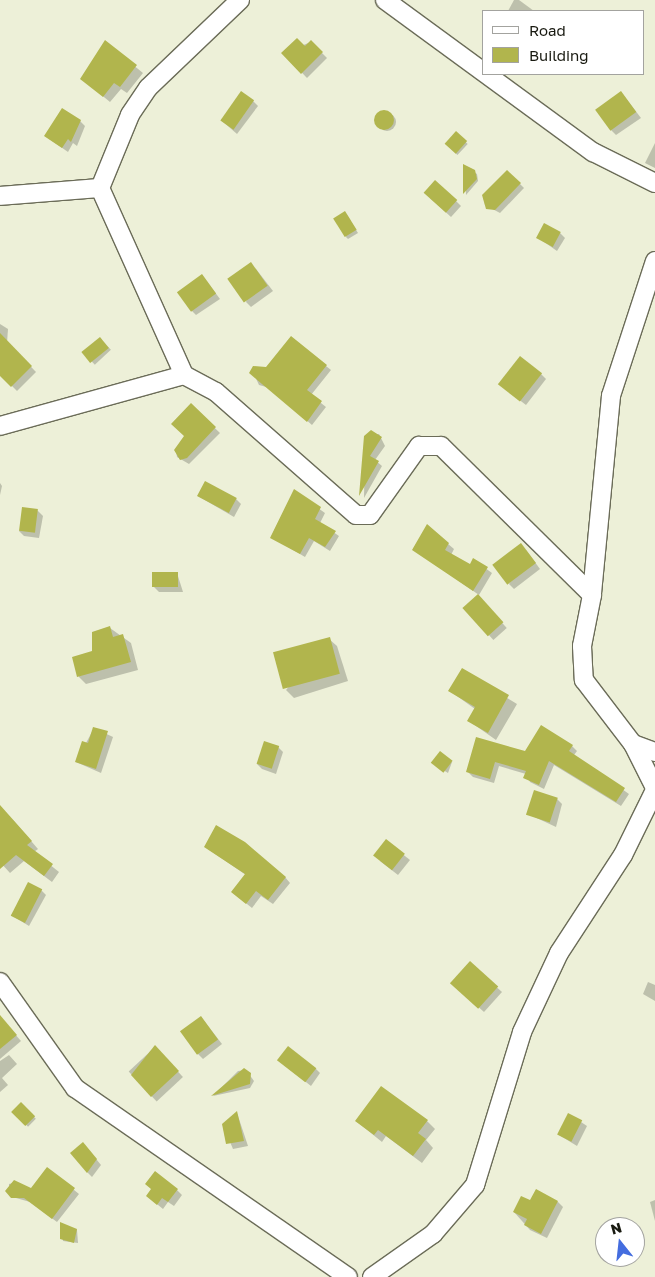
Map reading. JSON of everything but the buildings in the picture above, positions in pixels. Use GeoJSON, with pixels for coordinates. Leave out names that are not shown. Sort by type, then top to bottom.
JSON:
{"type":"FeatureCollection","features":[{"type":"Feature","properties":{"kind":"street"},"geometry":{"type":"LineString","coordinates":[[240,0],[148,88],[130,116],[100,188],[184,375],[231,404],[356,514],[370,515],[419,446],[441,446],[592,596]]}},
{"type":"Feature","properties":{"kind":"street"},"geometry":{"type":"LineString","coordinates":[[385,0],[482,71]]}},
{"type":"Feature","properties":{"kind":"street"},"geometry":{"type":"LineString","coordinates":[[488,75],[593,152],[655,183]]}},
{"type":"Feature","properties":{"kind":"street"},"geometry":{"type":"LineString","coordinates":[[0,196],[100,188]]}},
{"type":"Feature","properties":{"kind":"street"},"geometry":{"type":"LineString","coordinates":[[372,1277],[433,1234],[475,1186],[522,1032],[559,953],[624,855],[655,789],[633,744],[584,680],[582,646],[592,596],[611,396],[655,261]]}},
{"type":"Feature","properties":{"kind":"street"},"geometry":{"type":"LineString","coordinates":[[0,426],[184,375]]}},
{"type":"Feature","properties":{"kind":"street"},"geometry":{"type":"LineString","coordinates":[[633,744],[655,752]]}},
{"type":"Feature","properties":{"kind":"street"},"geometry":{"type":"LineString","coordinates":[[0,982],[75,1088],[348,1277]]}}]}
